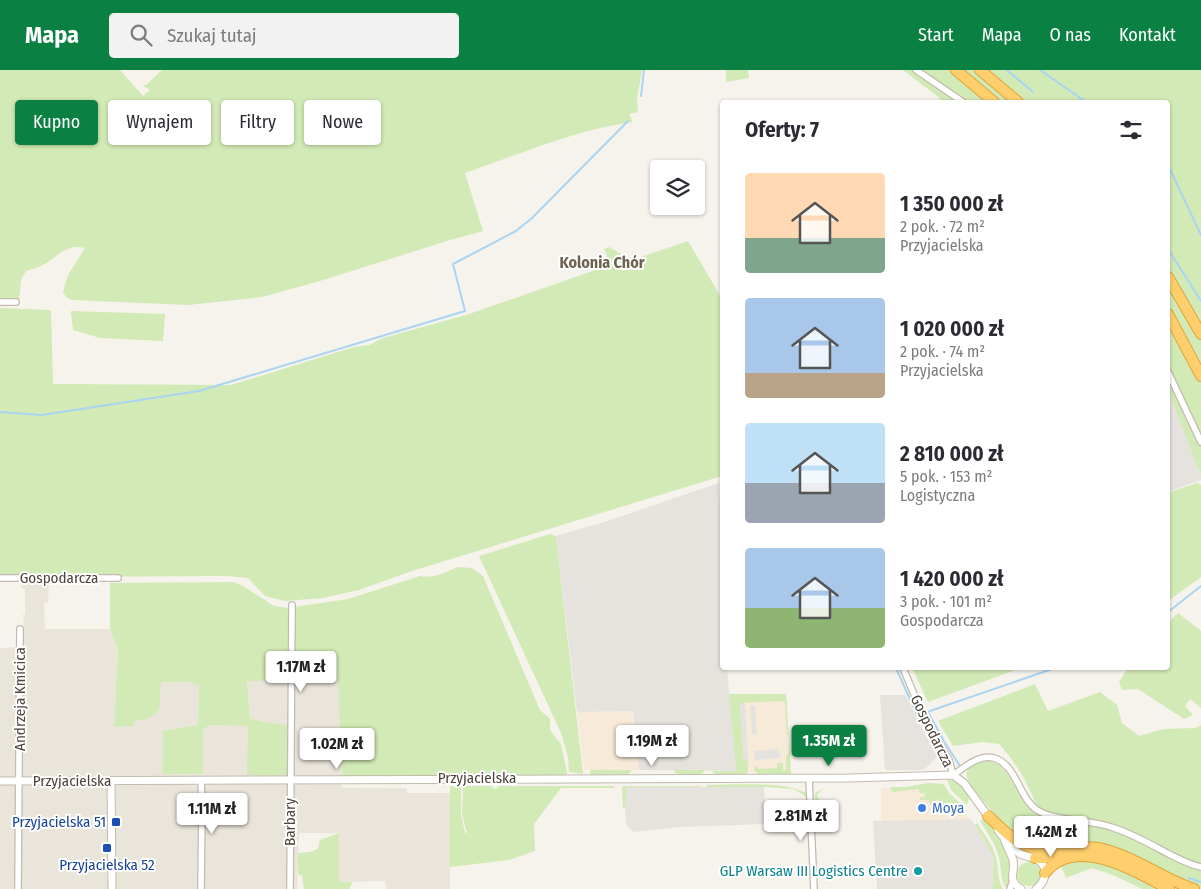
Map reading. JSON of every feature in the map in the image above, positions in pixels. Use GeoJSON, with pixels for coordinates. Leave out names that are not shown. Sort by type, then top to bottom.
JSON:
{"type":"FeatureCollection","features":[{"type":"Feature","properties":{"kind":"highway"},"geometry":{"type":"LineString","coordinates":[[956,70],[992,100]]}},
{"type":"Feature","properties":{"kind":"highway"},"geometry":{"type":"LineString","coordinates":[[980,70],[1016,100]]}},
{"type":"Feature","properties":{"kind":"highway"},"geometry":{"type":"LineString","coordinates":[[1170,280],[1201,334]]}},
{"type":"Feature","properties":{"kind":"highway"},"geometry":{"type":"LineString","coordinates":[[1170,318],[1201,376]]}},
{"type":"Feature","properties":{"kind":"highway"},"geometry":{"type":"LineString","coordinates":[[988,816],[1012,838],[1029,847],[1042,850],[1089,846],[1108,850],[1132,860],[1173,882],[1194,889]]}},
{"type":"Feature","properties":{"kind":"highway"},"geometry":{"type":"LineString","coordinates":[[1031,858],[1047,858],[1067,848]]}},
{"type":"Feature","properties":{"kind":"highway"},"geometry":{"type":"LineString","coordinates":[[1045,881],[1056,863],[1065,859],[1090,856],[1113,862],[1169,889]]}},
{"type":"Feature","properties":{"kind":"street"},"geometry":{"type":"LineString","coordinates":[[916,70],[960,100]]}},
{"type":"Feature","properties":{"kind":"street"},"geometry":{"type":"LineString","coordinates":[[0,302],[16,302]]}},
{"type":"Feature","properties":{"kind":"street"},"geometry":{"type":"LineString","coordinates":[[1170,376],[1201,442]]}},
{"type":"Feature","properties":{"kind":"street","name":"Gospodarcza"},"geometry":{"type":"LineString","coordinates":[[0,578],[118,578]]}},
{"type":"Feature","properties":{"kind":"street","name":"Barbary"},"geometry":{"type":"LineString","coordinates":[[290,889],[292,605]]}},
{"type":"Feature","properties":{"kind":"street","name":"Andrzeja Kmicica"},"geometry":{"type":"LineString","coordinates":[[18,889],[20,629]]}},
{"type":"Feature","properties":{"kind":"street","name":"Gospodarcza"},"geometry":{"type":"LineString","coordinates":[[903,670],[924,718],[949,760],[953,775],[964,782],[1004,838],[1017,851],[1042,864],[1045,881]]}},
{"type":"Feature","properties":{"kind":"street"},"geometry":{"type":"LineString","coordinates":[[953,775],[980,758],[995,759],[1008,768],[1022,794],[1032,806],[1041,812],[1053,817],[1080,820],[1110,827],[1201,867]]}},
{"type":"Feature","properties":{"kind":"street","name":"Przyjacielska"},"geometry":{"type":"LineString","coordinates":[[0,781],[809,778],[953,775]]}},
{"type":"Feature","properties":{"kind":"street"},"geometry":{"type":"LineString","coordinates":[[809,778],[814,889]]}},
{"type":"Feature","properties":{"kind":"street"},"geometry":{"type":"LineString","coordinates":[[112,781],[112,889]]}},
{"type":"Feature","properties":{"kind":"street"},"geometry":{"type":"LineString","coordinates":[[201,781],[201,889]]}},
{"type":"Feature","properties":{"kind":"street","name":"Gospodarcza"},"geometry":{"type":"LineString","coordinates":[[1004,838],[1013,860],[1011,874],[1013,881]]}},
{"type":"Feature","properties":{"kind":"street"},"geometry":{"type":"LineString","coordinates":[[1013,866],[1019,860],[1031,858]]}},
{"type":"Feature","properties":{"kind":"street"},"geometry":{"type":"LineString","coordinates":[[1010,889],[1013,881],[1021,889]]}},
{"type":"Feature","properties":{"kind":"street"},"geometry":{"type":"LineString","coordinates":[[1036,889],[1045,881]]}},
{"type":"Feature","properties":{"kind":"shaded area"},"geometry":{"type":"Polygon","coordinates":[[[1170,393],[1201,476],[1201,480],[1170,491],[1170,393]]]}},
{"type":"Feature","properties":{"kind":"shaded area"},"geometry":{"type":"Polygon","coordinates":[[[719,483],[720,670],[727,670],[736,771],[639,770],[633,711],[577,712],[556,536],[604,522],[719,483]]]}},
{"type":"Feature","properties":{"kind":"shaded area"},"geometry":{"type":"Polygon","coordinates":[[[21,581],[49,581],[48,603],[44,603],[45,629],[110,629],[118,649],[114,727],[134,726],[134,721],[159,710],[161,682],[199,684],[198,725],[163,731],[162,774],[203,774],[203,730],[209,725],[248,726],[263,722],[250,718],[247,680],[339,678],[342,788],[406,788],[407,793],[450,793],[450,889],[386,889],[385,881],[339,882],[338,833],[299,833],[297,889],[0,889],[0,648],[19,647],[20,629],[24,629],[23,614],[25,614],[25,588],[22,589],[21,581]]]}},
{"type":"Feature","properties":{"kind":"shaded area"},"geometry":{"type":"Polygon","coordinates":[[[740,694],[786,694],[791,772],[744,772],[740,694]]]}},
{"type":"Feature","properties":{"kind":"shaded area"},"geometry":{"type":"Polygon","coordinates":[[[880,695],[905,695],[937,757],[926,768],[921,770],[885,770],[880,695]]]}},
{"type":"Feature","properties":{"kind":"shaded area"},"geometry":{"type":"Polygon","coordinates":[[[740,703],[745,703],[748,760],[744,760],[740,703]]]}},
{"type":"Feature","properties":{"kind":"shaded area"},"geometry":{"type":"Polygon","coordinates":[[[750,706],[755,706],[757,734],[752,734],[750,706]]]}},
{"type":"Feature","properties":{"kind":"shaded area"},"geometry":{"type":"Polygon","coordinates":[[[633,711],[639,770],[584,770],[577,712],[633,711]]]}},
{"type":"Feature","properties":{"kind":"shaded area"},"geometry":{"type":"Polygon","coordinates":[[[778,749],[781,758],[755,760],[754,751],[778,749]]]}},
{"type":"Feature","properties":{"kind":"shaded area"},"geometry":{"type":"Polygon","coordinates":[[[626,787],[764,787],[766,824],[681,827],[633,832],[626,824],[626,787]]]}},
{"type":"Feature","properties":{"kind":"shaded area"},"geometry":{"type":"Polygon","coordinates":[[[881,788],[935,789],[960,807],[969,819],[881,821],[881,788]]]}},
{"type":"Feature","properties":{"kind":"shaded area"},"geometry":{"type":"Polygon","coordinates":[[[971,819],[994,857],[993,889],[877,889],[873,821],[971,819]]]}},
{"type":"Feature","properties":{"kind":"green space"},"geometry":{"type":"Polygon","coordinates":[[[0,70],[120,70],[143,96],[150,90],[142,85],[146,85],[162,70],[642,70],[637,99],[638,112],[629,114],[633,122],[612,125],[569,136],[465,173],[483,231],[262,297],[188,305],[72,300],[66,297],[63,292],[68,275],[85,248],[78,247],[66,249],[47,263],[26,271],[21,280],[19,301],[0,300],[0,70]]]}},
{"type":"Feature","properties":{"kind":"green space"},"geometry":{"type":"Polygon","coordinates":[[[726,70],[748,70],[749,78],[726,82],[726,70]]]}},
{"type":"Feature","properties":{"kind":"green space"},"geometry":{"type":"Polygon","coordinates":[[[903,70],[1201,70],[1201,476],[1170,395],[1170,100],[941,100],[903,70]]]}},
{"type":"Feature","properties":{"kind":"green space"},"geometry":{"type":"Polygon","coordinates":[[[688,241],[720,296],[720,477],[412,571],[359,590],[323,598],[285,601],[265,596],[248,578],[228,576],[0,577],[0,308],[51,310],[53,384],[231,385],[354,347],[369,345],[383,338],[466,315],[604,267],[607,255],[604,249],[609,247],[632,260],[688,241]]]}},
{"type":"Feature","properties":{"kind":"green space"},"geometry":{"type":"Polygon","coordinates":[[[71,311],[165,314],[163,341],[100,338],[73,330],[71,311]]]}},
{"type":"Feature","properties":{"kind":"green space"},"geometry":{"type":"Polygon","coordinates":[[[1197,483],[1201,485],[1201,577],[1170,600],[1170,492],[1197,483]]]}},
{"type":"Feature","properties":{"kind":"green space"},"geometry":{"type":"Polygon","coordinates":[[[550,534],[556,536],[583,774],[569,772],[568,757],[561,733],[479,556],[550,534]]]}},
{"type":"Feature","properties":{"kind":"green space"},"geometry":{"type":"Polygon","coordinates":[[[458,567],[472,568],[483,576],[540,710],[550,719],[550,730],[561,744],[566,775],[342,776],[338,678],[247,681],[250,718],[263,722],[287,725],[289,775],[247,775],[248,726],[209,725],[203,730],[203,774],[162,774],[163,731],[198,725],[199,685],[189,682],[161,682],[160,705],[156,714],[134,721],[134,726],[114,727],[118,649],[110,629],[110,583],[233,582],[243,586],[274,606],[287,608],[348,599],[420,576],[430,577],[458,567]]]}},
{"type":"Feature","properties":{"kind":"green space"},"geometry":{"type":"Polygon","coordinates":[[[1178,613],[1201,631],[1201,708],[1190,699],[1185,706],[1193,715],[1184,719],[1138,689],[1122,690],[1119,682],[1127,670],[1170,670],[1170,621],[1178,613]]]}},
{"type":"Feature","properties":{"kind":"green space"},"geometry":{"type":"Polygon","coordinates":[[[913,670],[1016,670],[928,702],[913,670]]]}},
{"type":"Feature","properties":{"kind":"green space"},"geometry":{"type":"Polygon","coordinates":[[[1035,684],[1048,711],[1100,692],[1117,705],[1122,723],[1139,736],[1164,729],[1195,728],[1201,725],[1201,889],[1142,889],[1113,875],[1092,868],[1066,878],[1055,852],[1041,857],[1019,851],[1009,839],[1030,845],[1003,825],[969,784],[966,773],[978,763],[994,762],[1006,772],[1026,804],[1040,815],[1018,768],[999,744],[982,742],[953,746],[938,721],[1035,684]]]}},
{"type":"Feature","properties":{"kind":"green space"},"geometry":{"type":"Polygon","coordinates":[[[729,694],[786,694],[789,736],[787,735],[785,702],[740,703],[744,760],[748,760],[748,772],[746,774],[716,774],[713,773],[712,769],[713,771],[736,771],[729,694]]]}},
{"type":"Feature","properties":{"kind":"green space"},"geometry":{"type":"Polygon","coordinates":[[[790,752],[791,774],[758,774],[754,770],[756,765],[758,769],[777,768],[777,763],[783,763],[783,770],[786,770],[786,757],[790,752]]]}},
{"type":"Feature","properties":{"kind":"green space"},"geometry":{"type":"Polygon","coordinates":[[[674,768],[677,770],[705,770],[702,774],[678,774],[675,773],[674,768]]]}},
{"type":"Feature","properties":{"kind":"green space"},"geometry":{"type":"Polygon","coordinates":[[[590,770],[632,770],[628,775],[590,775],[590,770]]]}},
{"type":"Feature","properties":{"kind":"green space"},"geometry":{"type":"Polygon","coordinates":[[[947,779],[963,787],[969,797],[967,805],[951,790],[947,779]]]}},
{"type":"Feature","properties":{"kind":"green space"},"geometry":{"type":"Polygon","coordinates":[[[928,783],[944,784],[949,793],[964,807],[957,812],[949,813],[949,807],[941,807],[940,799],[936,800],[936,804],[930,804],[929,800],[920,800],[920,797],[925,797],[924,793],[919,793],[919,789],[893,792],[891,790],[891,787],[906,787],[928,783]]]}},
{"type":"Feature","properties":{"kind":"green space"},"geometry":{"type":"Polygon","coordinates":[[[707,785],[772,785],[797,789],[806,793],[806,797],[794,789],[707,787],[707,785]]]}},
{"type":"Feature","properties":{"kind":"green space"},"geometry":{"type":"Polygon","coordinates":[[[450,786],[461,788],[461,814],[465,833],[468,832],[466,831],[462,813],[463,786],[492,786],[494,789],[498,788],[498,786],[614,786],[615,788],[561,788],[534,824],[535,851],[509,860],[450,867],[450,786]]]}},
{"type":"Feature","properties":{"kind":"green space"},"geometry":{"type":"Polygon","coordinates":[[[622,786],[701,787],[627,787],[625,808],[623,808],[622,786]]]}},
{"type":"Feature","properties":{"kind":"green space"},"geometry":{"type":"Polygon","coordinates":[[[824,788],[817,795],[828,822],[816,823],[815,793],[824,788]]]}},
{"type":"Feature","properties":{"kind":"green space"},"geometry":{"type":"Polygon","coordinates":[[[984,819],[1002,842],[1010,858],[1010,881],[1007,889],[1004,885],[996,850],[980,821],[984,819]]]}},
{"type":"Feature","properties":{"kind":"green space"},"geometry":{"type":"Polygon","coordinates":[[[977,823],[995,853],[1003,889],[993,889],[994,857],[975,825],[977,823]]]}},
{"type":"Feature","properties":{"kind":"green space"},"geometry":{"type":"Polygon","coordinates":[[[339,833],[339,882],[353,882],[349,889],[304,889],[302,876],[298,874],[298,853],[318,849],[320,840],[339,833]]]}},
{"type":"Feature","properties":{"kind":"green space"},"geometry":{"type":"Polygon","coordinates":[[[1029,862],[1034,863],[1040,869],[1040,879],[1034,885],[1029,886],[1024,885],[1018,879],[1017,874],[1018,869],[1024,863],[1029,862]]]}},
{"type":"Feature","properties":{"kind":"waterway"},"geometry":{"type":"LineString","coordinates":[[641,96],[644,70]]}},
{"type":"Feature","properties":{"kind":"waterway"},"geometry":{"type":"LineString","coordinates":[[1007,70],[1033,92]]}},
{"type":"Feature","properties":{"kind":"waterway"},"geometry":{"type":"LineString","coordinates":[[1040,70],[1083,100]]}},
{"type":"Feature","properties":{"kind":"waterway"},"geometry":{"type":"LineString","coordinates":[[0,412],[42,415],[199,391],[465,311],[453,264],[516,231],[532,218],[628,121]]}},
{"type":"Feature","properties":{"kind":"waterway"},"geometry":{"type":"LineString","coordinates":[[1170,169],[1201,235]]}},
{"type":"Feature","properties":{"kind":"waterway"},"geometry":{"type":"LineString","coordinates":[[1170,252],[1201,301]]}},
{"type":"Feature","properties":{"kind":"waterway"},"geometry":{"type":"LineString","coordinates":[[1170,610],[1201,586]]}},
{"type":"Feature","properties":{"kind":"waterway"},"geometry":{"type":"LineString","coordinates":[[897,670],[917,715]]}},
{"type":"Feature","properties":{"kind":"waterway"},"geometry":{"type":"LineString","coordinates":[[927,712],[1049,670]]}},
{"type":"Feature","properties":{"kind":"waterway"},"geometry":{"type":"LineString","coordinates":[[928,712],[944,741]]}},
{"type":"Feature","properties":{"kind":"waterway"},"geometry":{"type":"LineString","coordinates":[[945,743],[960,766]]}},
{"type":"Feature","properties":{"kind":"waterway"},"geometry":{"type":"LineString","coordinates":[[1189,878],[1201,882]]}},
{"type":"Feature","properties":{"kind":"place","name":"Moya"},"geometry":{"type":"Point","coordinates":[922,808]}},
{"type":"Feature","properties":{"kind":"place","name":"Przyjacielska 51"},"geometry":{"type":"Point","coordinates":[116,822]}},
{"type":"Feature","properties":{"kind":"place","name":"Przyjacielska 52"},"geometry":{"type":"Point","coordinates":[107,848]}},
{"type":"Feature","properties":{"kind":"place","name":"GLP Warsaw III Logistics Centre"},"geometry":{"type":"Point","coordinates":[918,871]}},
{"type":"Feature","properties":{"kind":"district","name":"Kolonia Chór"},"geometry":{"type":"Point","coordinates":[602,262]}}]}
